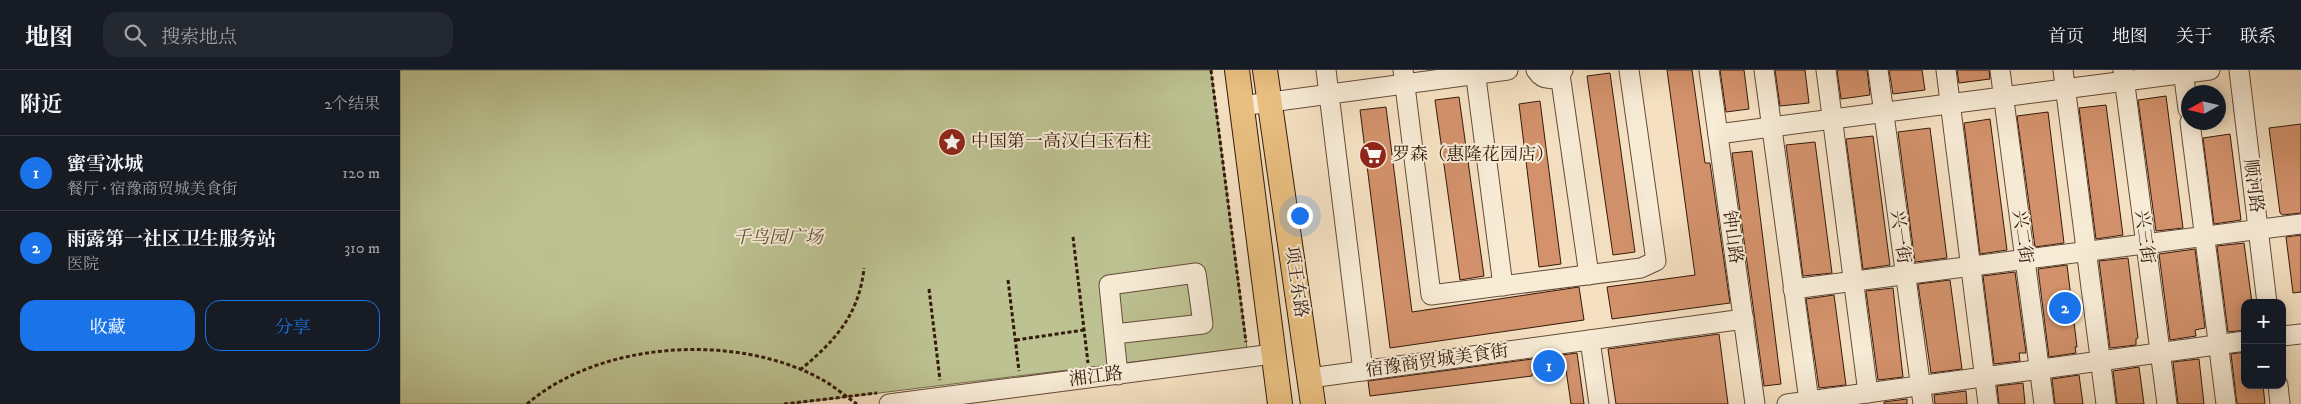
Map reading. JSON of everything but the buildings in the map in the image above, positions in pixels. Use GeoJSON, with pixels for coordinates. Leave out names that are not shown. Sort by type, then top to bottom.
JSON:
{"type":"FeatureCollection","features":[{"type":"Feature","properties":{"kind":"main road","name":"项王东路"},"geometry":{"type":"LineString","coordinates":[[1237,70],[1280,404]]}},
{"type":"Feature","properties":{"kind":"main road","name":"项王东路"},"geometry":{"type":"LineString","coordinates":[[1265,70],[1313,404]]}},
{"type":"Feature","properties":{"kind":"street"},"geometry":{"type":"LineString","coordinates":[[1326,70],[1363,371]]}},
{"type":"Feature","properties":{"kind":"street"},"geometry":{"type":"LineString","coordinates":[[1241,106],[1328,94],[1404,77],[1508,70]]}},
{"type":"Feature","properties":{"kind":"street"},"geometry":{"type":"LineString","coordinates":[[1536,70],[1539,75],[1548,79],[1557,77],[1562,72]]}},
{"type":"Feature","properties":{"kind":"street"},"geometry":{"type":"LineString","coordinates":[[1404,77],[1430,295],[1642,268],[1656,261],[1629,70]]}},
{"type":"Feature","properties":{"kind":"street","name":"钟山路"},"geometry":{"type":"LineString","coordinates":[[1709,70],[1756,404]]}},
{"type":"Feature","properties":{"kind":"street"},"geometry":{"type":"LineString","coordinates":[[1764,70],[1809,401]]}},
{"type":"Feature","properties":{"kind":"street"},"geometry":{"type":"LineString","coordinates":[[1826,70],[1868,393]]}},
{"type":"Feature","properties":{"kind":"street","name":"兴一街"},"geometry":{"type":"LineString","coordinates":[[1878,70],[1922,395]]}},
{"type":"Feature","properties":{"kind":"street"},"geometry":{"type":"LineString","coordinates":[[1946,70],[1988,404]]}},
{"type":"Feature","properties":{"kind":"street","name":"兴二街"},"geometry":{"type":"LineString","coordinates":[[2000,70],[2044,404]]}},
{"type":"Feature","properties":{"kind":"street"},"geometry":{"type":"LineString","coordinates":[[2063,70],[2106,404]]}},
{"type":"Feature","properties":{"kind":"street"},"geometry":{"type":"LineString","coordinates":[[1718,134],[2065,89],[2124,76],[2210,70]]}},
{"type":"Feature","properties":{"kind":"street","name":"顺河路"},"geometry":{"type":"LineString","coordinates":[[2239,70],[2267,299]]}},
{"type":"Feature","properties":{"kind":"street"},"geometry":{"type":"LineString","coordinates":[[1475,72],[1503,286]]}},
{"type":"Feature","properties":{"kind":"street"},"geometry":{"type":"LineString","coordinates":[[1562,72],[1588,275]]}},
{"type":"Feature","properties":{"kind":"street"},"geometry":{"type":"LineString","coordinates":[[2184,72],[2185,85]]}},
{"type":"Feature","properties":{"kind":"street","name":"兴三街"},"geometry":{"type":"LineString","coordinates":[[2124,76],[2167,404]]}},
{"type":"Feature","properties":{"kind":"street"},"geometry":{"type":"LineString","coordinates":[[2191,130],[2226,404]]}},
{"type":"Feature","properties":{"kind":"street"},"geometry":{"type":"LineString","coordinates":[[1794,289],[2301,224]]}},
{"type":"Feature","properties":{"kind":"street"},"geometry":{"type":"LineString","coordinates":[[1114,334],[1203,324],[1196,273],[1109,285],[1118,375]]}},
{"type":"Feature","properties":{"kind":"street","name":"宿豫商贸城美食街"},"geometry":{"type":"LineString","coordinates":[[1310,378],[1744,318]]}},
{"type":"Feature","properties":{"kind":"street"},"geometry":{"type":"LineString","coordinates":[[2286,336],[2301,334]]}},
{"type":"Feature","properties":{"kind":"street"},"geometry":{"type":"LineString","coordinates":[[1590,340],[1598,404]]}},
{"type":"Feature","properties":{"kind":"street"},"geometry":{"type":"LineString","coordinates":[[1787,404],[1868,393],[1922,395],[1985,377],[2241,342]]}},
{"type":"Feature","properties":{"kind":"street","name":"湘江路"},"geometry":{"type":"LineString","coordinates":[[889,404],[1273,354]]}},
{"type":"Feature","properties":{"kind":"street"},"geometry":{"type":"LineString","coordinates":[[2278,389],[2280,404]]}},
{"type":"Feature","properties":{"kind":"path"},"geometry":{"type":"LineString","coordinates":[[1073,237],[1089,378]]}},
{"type":"Feature","properties":{"kind":"path"},"geometry":{"type":"LineString","coordinates":[[800,370],[821,352],[847,322],[857,301],[864,268]]}},
{"type":"Feature","properties":{"kind":"path"},"geometry":{"type":"LineString","coordinates":[[1008,280],[1021,387]]}},
{"type":"Feature","properties":{"kind":"path"},"geometry":{"type":"LineString","coordinates":[[929,289],[942,397]]}},
{"type":"Feature","properties":{"kind":"path"},"geometry":{"type":"LineString","coordinates":[[1016,340],[1084,330]]}},
{"type":"Feature","properties":{"kind":"path"},"geometry":{"type":"LineString","coordinates":[[527,404],[572,374],[627,357],[669,350],[731,350],[782,363],[820,378],[857,404]]}},
{"type":"Feature","properties":{"kind":"green space","name":"千鸟园广场"},"geometry":{"type":"Polygon","coordinates":[[[400,70],[1211,70],[1247,348],[789,404],[400,404],[400,70]]]}},
{"type":"Feature","properties":{"kind":"place","name":"中国第一高汉白玉石柱"},"geometry":{"type":"Point","coordinates":[952,142]}},
{"type":"Feature","properties":{"kind":"place","name":"罗森（惠隆花园店）"},"geometry":{"type":"Point","coordinates":[1373,155]}},
{"type":"Feature","properties":{"kind":"place","name":"雨露第一社区卫生服务站"},"geometry":{"type":"Point","coordinates":[2065,308]}},
{"type":"Feature","properties":{"kind":"place","name":"蜜雪冰城"},"geometry":{"type":"Point","coordinates":[1549,366]}}]}
